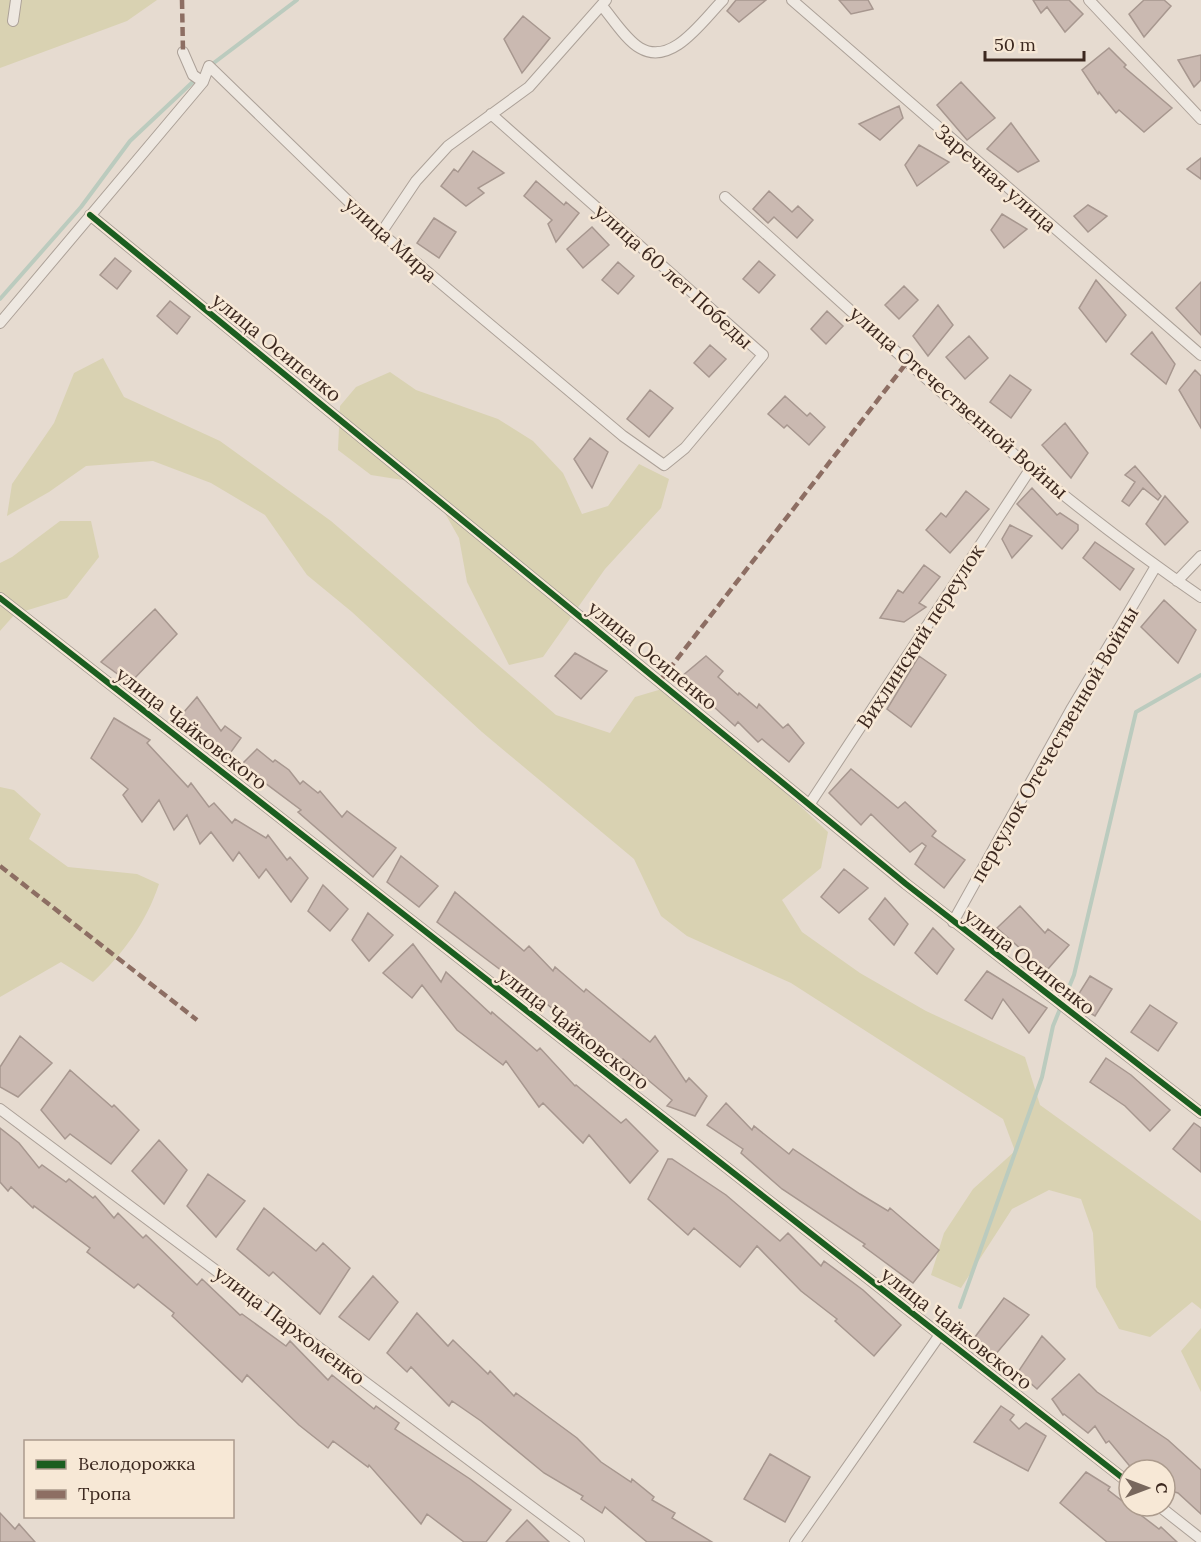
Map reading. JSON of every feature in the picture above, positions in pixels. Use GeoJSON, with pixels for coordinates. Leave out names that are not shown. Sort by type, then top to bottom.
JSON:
{"type":"FeatureCollection","features":[{"type":"Feature","properties":{"kind":"street"},"geometry":{"type":"LineString","coordinates":[[13,21],[16,0]]}},
{"type":"Feature","properties":{"kind":"street"},"geometry":{"type":"LineString","coordinates":[[381,233],[416,182],[448,146],[528,87],[604,3],[638,48],[651,53],[666,52],[682,41],[723,0]]}},
{"type":"Feature","properties":{"kind":"street","name":"Заречная улица"},"geometry":{"type":"LineString","coordinates":[[792,0],[1201,355]]}},
{"type":"Feature","properties":{"kind":"street"},"geometry":{"type":"LineString","coordinates":[[1089,0],[1201,119]]}},
{"type":"Feature","properties":{"kind":"street"},"geometry":{"type":"LineString","coordinates":[[0,323],[202,82],[194,75],[183,52]]}},
{"type":"Feature","properties":{"kind":"street","name":"улица Мира"},"geometry":{"type":"LineString","coordinates":[[202,82],[208,66],[381,233],[623,436]]}},
{"type":"Feature","properties":{"kind":"street","name":"улица 60 лет Победы"},"geometry":{"type":"LineString","coordinates":[[491,114],[762,355],[685,448],[664,465],[623,436]]}},
{"type":"Feature","properties":{"kind":"street","name":"улица Отечественной Войны"},"geometry":{"type":"LineString","coordinates":[[725,197],[1031,468],[1156,566],[1201,597]]}},
{"type":"Feature","properties":{"kind":"street","name":"улица Осипенко"},"geometry":{"type":"LineString","coordinates":[[90,215],[953,922],[1201,1113]]}},
{"type":"Feature","properties":{"kind":"street","name":"Вихлинский переулок"},"geometry":{"type":"LineString","coordinates":[[809,805],[1031,468]]}},
{"type":"Feature","properties":{"kind":"street"},"geometry":{"type":"LineString","coordinates":[[1177,581],[1201,556]]}},
{"type":"Feature","properties":{"kind":"street","name":"переулок Отечественной Войны"},"geometry":{"type":"LineString","coordinates":[[953,922],[1072,708],[1156,566]]}},
{"type":"Feature","properties":{"kind":"street","name":"улица Чайковского"},"geometry":{"type":"LineString","coordinates":[[0,598],[1117,1474]]}},
{"type":"Feature","properties":{"kind":"street","name":"улица Пархоменко"},"geometry":{"type":"LineString","coordinates":[[0,1109],[579,1542]]}},
{"type":"Feature","properties":{"kind":"street"},"geometry":{"type":"LineString","coordinates":[[795,1542],[939,1336]]}},
{"type":"Feature","properties":{"kind":"street"},"geometry":{"type":"LineString","coordinates":[[1174,1518],[1201,1539]]}},
{"type":"Feature","properties":{"kind":"shaded area"},"geometry":{"type":"Polygon","coordinates":[[[0,0],[157,0],[127,21],[0,68],[0,0]]]}},
{"type":"Feature","properties":{"kind":"shaded area"},"geometry":{"type":"Polygon","coordinates":[[[103,358],[124,397],[220,441],[331,521],[556,715],[610,733],[635,697],[672,686],[828,832],[821,868],[782,900],[802,932],[860,973],[926,1011],[1025,1057],[1040,1105],[1201,1221],[1201,1309],[1192,1302],[1150,1337],[1119,1329],[1096,1287],[1093,1233],[1081,1199],[1049,1190],[1012,1209],[961,1288],[931,1275],[944,1233],[973,1189],[1015,1151],[1003,1119],[791,983],[687,936],[661,916],[634,859],[482,732],[352,612],[307,575],[265,515],[211,483],[153,461],[86,466],[49,492],[7,516],[12,484],[54,423],[74,373],[103,358]]]}},
{"type":"Feature","properties":{"kind":"shaded area"},"geometry":{"type":"Polygon","coordinates":[[[390,372],[416,390],[498,419],[533,441],[563,473],[582,514],[608,506],[639,464],[669,479],[661,508],[605,569],[543,657],[509,665],[467,582],[459,538],[438,501],[409,481],[371,475],[338,450],[340,406],[356,387],[390,372]]]}},
{"type":"Feature","properties":{"kind":"shaded area"},"geometry":{"type":"Polygon","coordinates":[[[60,521],[91,521],[99,557],[67,598],[15,614],[0,631],[0,563],[12,557],[60,521]]]}},
{"type":"Feature","properties":{"kind":"shaded area"},"geometry":{"type":"Polygon","coordinates":[[[0,787],[14,790],[41,814],[29,839],[68,867],[137,874],[159,884],[147,912],[132,937],[93,982],[61,962],[0,997],[0,787]]]}},
{"type":"Feature","properties":{"kind":"shaded area"},"geometry":{"type":"Polygon","coordinates":[[[1201,1328],[1201,1392],[1181,1351],[1201,1328]]]}},
{"type":"Feature","properties":{"kind":"building"},"geometry":{"type":"Polygon","coordinates":[[[736,0],[766,0],[739,22],[727,11],[736,0]]]}},
{"type":"Feature","properties":{"kind":"building"},"geometry":{"type":"Polygon","coordinates":[[[839,0],[868,0],[873,9],[851,14],[839,0]]]}},
{"type":"Feature","properties":{"kind":"building"},"geometry":{"type":"Polygon","coordinates":[[[1033,0],[1069,0],[1083,14],[1065,32],[1047,7],[1041,13],[1033,0]]]}},
{"type":"Feature","properties":{"kind":"building"},"geometry":{"type":"Polygon","coordinates":[[[1144,0],[1164,0],[1171,6],[1144,37],[1129,14],[1144,0]]]}},
{"type":"Feature","properties":{"kind":"building"},"geometry":{"type":"Polygon","coordinates":[[[523,16],[550,38],[522,73],[504,39],[523,16]]]}},
{"type":"Feature","properties":{"kind":"building"},"geometry":{"type":"Polygon","coordinates":[[[1109,48],[1126,65],[1124,67],[1172,108],[1144,132],[1119,110],[1116,113],[1099,92],[1098,94],[1082,70],[1109,48]]]}},
{"type":"Feature","properties":{"kind":"building"},"geometry":{"type":"Polygon","coordinates":[[[1201,55],[1201,80],[1194,87],[1178,60],[1201,55]]]}},
{"type":"Feature","properties":{"kind":"building"},"geometry":{"type":"Polygon","coordinates":[[[961,82],[995,118],[967,140],[937,105],[961,82]]]}},
{"type":"Feature","properties":{"kind":"building"},"geometry":{"type":"Polygon","coordinates":[[[899,106],[903,118],[880,140],[859,124],[899,106]]]}},
{"type":"Feature","properties":{"kind":"building"},"geometry":{"type":"Polygon","coordinates":[[[1011,123],[1039,161],[1018,172],[987,149],[1011,123]]]}},
{"type":"Feature","properties":{"kind":"building"},"geometry":{"type":"Polygon","coordinates":[[[919,145],[949,162],[917,186],[905,165],[919,145]]]}},
{"type":"Feature","properties":{"kind":"building"},"geometry":{"type":"Polygon","coordinates":[[[473,151],[504,173],[478,188],[484,193],[466,206],[441,186],[454,169],[458,172],[473,151]]]}},
{"type":"Feature","properties":{"kind":"building"},"geometry":{"type":"Polygon","coordinates":[[[1201,158],[1201,179],[1187,169],[1201,158]]]}},
{"type":"Feature","properties":{"kind":"building"},"geometry":{"type":"Polygon","coordinates":[[[536,181],[564,205],[566,202],[579,213],[556,242],[548,224],[552,220],[524,196],[536,181]]]}},
{"type":"Feature","properties":{"kind":"building"},"geometry":{"type":"Polygon","coordinates":[[[769,191],[792,212],[798,206],[813,220],[797,238],[774,217],[768,223],[753,209],[769,191]]]}},
{"type":"Feature","properties":{"kind":"building"},"geometry":{"type":"Polygon","coordinates":[[[1088,205],[1107,216],[1088,232],[1074,216],[1088,205]]]}},
{"type":"Feature","properties":{"kind":"building"},"geometry":{"type":"Polygon","coordinates":[[[1002,214],[1027,229],[1004,248],[991,230],[1002,214]]]}},
{"type":"Feature","properties":{"kind":"building"},"geometry":{"type":"Polygon","coordinates":[[[434,218],[456,232],[439,258],[417,243],[434,218]]]}},
{"type":"Feature","properties":{"kind":"building"},"geometry":{"type":"Polygon","coordinates":[[[592,227],[609,245],[583,268],[567,249],[592,227]]]}},
{"type":"Feature","properties":{"kind":"building"},"geometry":{"type":"Polygon","coordinates":[[[115,258],[131,271],[117,289],[100,275],[115,258]]]}},
{"type":"Feature","properties":{"kind":"building"},"geometry":{"type":"Polygon","coordinates":[[[759,261],[775,275],[759,293],[743,279],[759,261]]]}},
{"type":"Feature","properties":{"kind":"building"},"geometry":{"type":"Polygon","coordinates":[[[618,262],[634,276],[618,294],[602,280],[618,262]]]}},
{"type":"Feature","properties":{"kind":"building"},"geometry":{"type":"Polygon","coordinates":[[[1096,280],[1126,315],[1106,342],[1079,308],[1096,280]]]}},
{"type":"Feature","properties":{"kind":"building"},"geometry":{"type":"Polygon","coordinates":[[[1201,282],[1201,335],[1176,308],[1201,282]]]}},
{"type":"Feature","properties":{"kind":"building"},"geometry":{"type":"Polygon","coordinates":[[[904,286],[918,300],[899,319],[885,305],[904,286]]]}},
{"type":"Feature","properties":{"kind":"building"},"geometry":{"type":"Polygon","coordinates":[[[170,301],[190,317],[177,334],[157,316],[170,301]]]}},
{"type":"Feature","properties":{"kind":"building"},"geometry":{"type":"Polygon","coordinates":[[[938,305],[953,325],[928,356],[913,336],[938,305]]]}},
{"type":"Feature","properties":{"kind":"building"},"geometry":{"type":"Polygon","coordinates":[[[827,311],[843,326],[826,344],[811,329],[827,311]]]}},
{"type":"Feature","properties":{"kind":"building"},"geometry":{"type":"Polygon","coordinates":[[[1152,332],[1175,364],[1166,384],[1131,354],[1152,332]]]}},
{"type":"Feature","properties":{"kind":"building"},"geometry":{"type":"Polygon","coordinates":[[[969,336],[988,358],[965,379],[946,357],[969,336]]]}},
{"type":"Feature","properties":{"kind":"building"},"geometry":{"type":"Polygon","coordinates":[[[710,345],[726,359],[709,377],[694,363],[710,345]]]}},
{"type":"Feature","properties":{"kind":"building"},"geometry":{"type":"Polygon","coordinates":[[[1195,370],[1201,376],[1201,428],[1179,390],[1195,370]]]}},
{"type":"Feature","properties":{"kind":"building"},"geometry":{"type":"Polygon","coordinates":[[[1010,375],[1031,390],[1011,418],[990,402],[1010,375]]]}},
{"type":"Feature","properties":{"kind":"building"},"geometry":{"type":"Polygon","coordinates":[[[650,390],[673,408],[649,437],[627,419],[650,390]]]}},
{"type":"Feature","properties":{"kind":"building"},"geometry":{"type":"Polygon","coordinates":[[[785,396],[807,416],[810,413],[825,427],[809,445],[787,425],[784,428],[768,414],[785,396]]]}},
{"type":"Feature","properties":{"kind":"building"},"geometry":{"type":"Polygon","coordinates":[[[1065,423],[1088,453],[1071,478],[1042,445],[1065,423]]]}},
{"type":"Feature","properties":{"kind":"building"},"geometry":{"type":"Polygon","coordinates":[[[590,438],[608,452],[592,488],[574,459],[590,438]]]}},
{"type":"Feature","properties":{"kind":"building"},"geometry":{"type":"Polygon","coordinates":[[[1135,466],[1161,496],[1158,500],[1143,488],[1129,506],[1122,501],[1135,482],[1125,475],[1135,466]]]}},
{"type":"Feature","properties":{"kind":"building"},"geometry":{"type":"Polygon","coordinates":[[[1032,488],[1057,515],[1060,513],[1078,525],[1078,530],[1062,549],[1017,504],[1032,488]]]}},
{"type":"Feature","properties":{"kind":"building"},"geometry":{"type":"Polygon","coordinates":[[[966,491],[989,509],[950,553],[926,530],[941,513],[946,517],[966,491]]]}},
{"type":"Feature","properties":{"kind":"building"},"geometry":{"type":"Polygon","coordinates":[[[1165,496],[1188,522],[1165,545],[1146,524],[1165,496]]]}},
{"type":"Feature","properties":{"kind":"building"},"geometry":{"type":"Polygon","coordinates":[[[1010,525],[1032,536],[1012,558],[1002,539],[1010,525]]]}},
{"type":"Feature","properties":{"kind":"building"},"geometry":{"type":"Polygon","coordinates":[[[1095,542],[1134,569],[1120,590],[1083,558],[1095,542]]]}},
{"type":"Feature","properties":{"kind":"building"},"geometry":{"type":"Polygon","coordinates":[[[924,565],[940,577],[919,603],[926,607],[904,622],[880,618],[898,590],[903,593],[924,565]]]}},
{"type":"Feature","properties":{"kind":"building"},"geometry":{"type":"Polygon","coordinates":[[[1164,600],[1196,630],[1178,663],[1141,627],[1164,600]]]}},
{"type":"Feature","properties":{"kind":"building"},"geometry":{"type":"Polygon","coordinates":[[[155,609],[177,634],[130,683],[101,662],[155,609]]]}},
{"type":"Feature","properties":{"kind":"building"},"geometry":{"type":"Polygon","coordinates":[[[575,653],[607,671],[581,699],[555,676],[575,653]]]}},
{"type":"Feature","properties":{"kind":"building"},"geometry":{"type":"Polygon","coordinates":[[[706,656],[723,671],[718,677],[738,695],[739,693],[757,708],[759,704],[783,728],[788,724],[804,743],[789,762],[762,739],[758,742],[738,722],[735,726],[681,677],[706,656]]]}},
{"type":"Feature","properties":{"kind":"building"},"geometry":{"type":"Polygon","coordinates":[[[919,656],[946,675],[911,727],[887,709],[919,656]]]}},
{"type":"Feature","properties":{"kind":"building"},"geometry":{"type":"Polygon","coordinates":[[[197,697],[221,731],[225,726],[241,738],[226,759],[193,736],[177,720],[197,697]]]}},
{"type":"Feature","properties":{"kind":"building"},"geometry":{"type":"Polygon","coordinates":[[[114,718],[150,740],[147,743],[188,787],[191,783],[209,807],[214,803],[232,823],[235,819],[266,838],[268,835],[287,860],[290,857],[308,878],[291,902],[266,869],[259,878],[239,852],[233,861],[211,832],[200,844],[187,815],[174,830],[159,800],[142,822],[123,795],[128,789],[91,758],[114,718]]]}},
{"type":"Feature","properties":{"kind":"building"},"geometry":{"type":"Polygon","coordinates":[[[257,749],[273,762],[275,760],[289,770],[300,784],[303,781],[318,793],[320,791],[342,817],[347,811],[396,848],[373,877],[298,812],[301,810],[241,765],[257,749]]]}},
{"type":"Feature","properties":{"kind":"building"},"geometry":{"type":"Polygon","coordinates":[[[851,769],[898,808],[905,802],[936,831],[932,836],[965,860],[944,888],[915,864],[926,846],[922,843],[910,852],[871,814],[861,825],[829,793],[851,769]]]}},
{"type":"Feature","properties":{"kind":"building"},"geometry":{"type":"Polygon","coordinates":[[[401,856],[438,886],[419,907],[387,882],[401,856]]]}},
{"type":"Feature","properties":{"kind":"building"},"geometry":{"type":"Polygon","coordinates":[[[844,869],[868,888],[839,913],[821,897],[844,869]]]}},
{"type":"Feature","properties":{"kind":"building"},"geometry":{"type":"Polygon","coordinates":[[[323,885],[348,909],[330,931],[308,911],[323,885]]]}},
{"type":"Feature","properties":{"kind":"building"},"geometry":{"type":"Polygon","coordinates":[[[455,892],[524,951],[529,946],[553,971],[555,967],[584,992],[586,989],[650,1042],[655,1036],[686,1082],[689,1078],[707,1096],[695,1116],[667,1106],[672,1100],[623,1059],[619,1064],[530,990],[527,994],[504,976],[506,974],[437,922],[455,892]]]}},
{"type":"Feature","properties":{"kind":"building"},"geometry":{"type":"Polygon","coordinates":[[[885,898],[908,924],[894,945],[869,919],[885,898]]]}},
{"type":"Feature","properties":{"kind":"building"},"geometry":{"type":"Polygon","coordinates":[[[1020,906],[1045,933],[1048,929],[1069,945],[1048,969],[1032,959],[997,928],[1020,906]]]}},
{"type":"Feature","properties":{"kind":"building"},"geometry":{"type":"Polygon","coordinates":[[[368,913],[393,935],[369,961],[352,940],[368,913]]]}},
{"type":"Feature","properties":{"kind":"building"},"geometry":{"type":"Polygon","coordinates":[[[933,928],[954,949],[937,974],[915,953],[933,928]]]}},
{"type":"Feature","properties":{"kind":"building"},"geometry":{"type":"Polygon","coordinates":[[[413,944],[441,982],[446,972],[491,1014],[492,1012],[537,1051],[540,1048],[575,1086],[621,1123],[626,1119],[658,1151],[630,1183],[589,1135],[583,1143],[543,1103],[539,1107],[506,1061],[503,1065],[457,1030],[422,985],[412,998],[383,973],[413,944]]]}},
{"type":"Feature","properties":{"kind":"building"},"geometry":{"type":"Polygon","coordinates":[[[987,971],[1047,1008],[1029,1033],[1003,999],[992,1019],[965,1000],[987,971]]]}},
{"type":"Feature","properties":{"kind":"building"},"geometry":{"type":"Polygon","coordinates":[[[1090,976],[1112,989],[1095,1016],[1073,1003],[1090,976]]]}},
{"type":"Feature","properties":{"kind":"building"},"geometry":{"type":"Polygon","coordinates":[[[1150,1005],[1177,1023],[1158,1051],[1131,1032],[1150,1005]]]}},
{"type":"Feature","properties":{"kind":"building"},"geometry":{"type":"Polygon","coordinates":[[[20,1036],[52,1063],[18,1097],[0,1087],[0,1067],[20,1036]]]}},
{"type":"Feature","properties":{"kind":"building"},"geometry":{"type":"Polygon","coordinates":[[[1106,1058],[1131,1075],[1170,1110],[1150,1131],[1125,1106],[1090,1082],[1106,1058]]]}},
{"type":"Feature","properties":{"kind":"building"},"geometry":{"type":"Polygon","coordinates":[[[70,1070],[112,1107],[114,1105],[139,1130],[111,1164],[70,1134],[65,1139],[41,1110],[70,1070]]]}},
{"type":"Feature","properties":{"kind":"building"},"geometry":{"type":"Polygon","coordinates":[[[726,1103],[752,1130],[754,1126],[789,1154],[793,1149],[860,1194],[888,1211],[890,1208],[939,1250],[913,1283],[863,1246],[865,1244],[782,1189],[741,1153],[743,1149],[707,1125],[726,1103]]]}},
{"type":"Feature","properties":{"kind":"building"},"geometry":{"type":"Polygon","coordinates":[[[1194,1123],[1201,1128],[1201,1172],[1173,1149],[1194,1123]]]}},
{"type":"Feature","properties":{"kind":"building"},"geometry":{"type":"Polygon","coordinates":[[[0,1128],[19,1143],[39,1168],[42,1165],[66,1182],[69,1179],[93,1198],[95,1196],[114,1218],[118,1213],[143,1238],[146,1235],[197,1285],[202,1279],[240,1315],[242,1314],[286,1346],[290,1341],[328,1380],[332,1375],[374,1409],[376,1406],[399,1423],[395,1429],[470,1479],[511,1510],[486,1542],[464,1542],[427,1514],[421,1524],[369,1465],[368,1467],[333,1441],[328,1448],[299,1425],[247,1375],[242,1382],[172,1316],[174,1313],[138,1284],[134,1288],[87,1252],[90,1248],[34,1206],[33,1208],[11,1187],[8,1191],[0,1182],[0,1128]]]}},
{"type":"Feature","properties":{"kind":"building"},"geometry":{"type":"Polygon","coordinates":[[[159,1140],[187,1170],[164,1204],[132,1171],[159,1140]]]}},
{"type":"Feature","properties":{"kind":"building"},"geometry":{"type":"Polygon","coordinates":[[[668,1159],[672,1159],[726,1195],[780,1241],[788,1233],[821,1266],[824,1261],[863,1290],[901,1325],[874,1356],[835,1321],[837,1319],[801,1291],[757,1246],[740,1267],[694,1228],[688,1235],[648,1199],[668,1159]]]}},
{"type":"Feature","properties":{"kind":"building"},"geometry":{"type":"Polygon","coordinates":[[[208,1174],[245,1201],[216,1237],[187,1206],[208,1174]]]}},
{"type":"Feature","properties":{"kind":"building"},"geometry":{"type":"Polygon","coordinates":[[[264,1208],[316,1251],[323,1243],[350,1268],[320,1314],[273,1272],[269,1276],[237,1249],[264,1208]]]}},
{"type":"Feature","properties":{"kind":"building"},"geometry":{"type":"Polygon","coordinates":[[[373,1276],[398,1302],[369,1340],[339,1317],[373,1276]]]}},
{"type":"Feature","properties":{"kind":"building"},"geometry":{"type":"Polygon","coordinates":[[[1004,1298],[1029,1315],[995,1355],[975,1337],[1004,1298]]]}},
{"type":"Feature","properties":{"kind":"building"},"geometry":{"type":"Polygon","coordinates":[[[417,1313],[448,1346],[453,1340],[488,1374],[490,1371],[514,1396],[516,1393],[577,1438],[601,1462],[631,1482],[632,1479],[654,1497],[652,1500],[675,1513],[672,1518],[712,1542],[647,1542],[605,1507],[602,1513],[581,1499],[583,1496],[544,1473],[481,1421],[452,1401],[449,1406],[411,1367],[407,1372],[387,1353],[417,1313]]]}},
{"type":"Feature","properties":{"kind":"building"},"geometry":{"type":"Polygon","coordinates":[[[1042,1336],[1065,1359],[1037,1389],[1018,1372],[1042,1336]]]}},
{"type":"Feature","properties":{"kind":"building"},"geometry":{"type":"Polygon","coordinates":[[[1079,1374],[1097,1392],[1168,1440],[1201,1470],[1201,1514],[1177,1493],[1177,1458],[1123,1458],[1109,1441],[1106,1443],[1095,1426],[1088,1433],[1063,1415],[1052,1399],[1079,1374]]]}},
{"type":"Feature","properties":{"kind":"building"},"geometry":{"type":"Polygon","coordinates":[[[1001,1406],[1014,1415],[1010,1420],[1019,1429],[1026,1423],[1046,1436],[1028,1471],[974,1442],[1001,1406]]]}},
{"type":"Feature","properties":{"kind":"building"},"geometry":{"type":"Polygon","coordinates":[[[770,1454],[810,1477],[785,1522],[744,1499],[770,1454]]]}},
{"type":"Feature","properties":{"kind":"building"},"geometry":{"type":"Polygon","coordinates":[[[1086,1472],[1110,1487],[1108,1490],[1117,1497],[1117,1518],[1145,1518],[1159,1529],[1161,1527],[1177,1542],[1107,1542],[1060,1503],[1086,1472]]]}},
{"type":"Feature","properties":{"kind":"building"},"geometry":{"type":"Polygon","coordinates":[[[0,1513],[15,1529],[19,1524],[35,1542],[0,1542],[0,1513]]]}},
{"type":"Feature","properties":{"kind":"building"},"geometry":{"type":"Polygon","coordinates":[[[527,1520],[549,1542],[506,1542],[527,1520]]]}},
{"type":"Feature","properties":{"kind":"waterway"},"geometry":{"type":"LineString","coordinates":[[211,65],[297,0]]}},
{"type":"Feature","properties":{"kind":"waterway"},"geometry":{"type":"LineString","coordinates":[[0,299],[81,207],[130,141],[197,78]]}},
{"type":"Feature","properties":{"kind":"waterway"},"geometry":{"type":"LineString","coordinates":[[960,1307],[1042,1077],[1053,1026],[1074,975],[1136,712],[1201,675]]}},
{"type":"Feature","properties":{"kind":"marked path"},"geometry":{"type":"LineString","coordinates":[[182,0],[183,52]]}},
{"type":"Feature","properties":{"kind":"marked path"},"geometry":{"type":"LineString","coordinates":[[660,681],[908,361]]}},
{"type":"Feature","properties":{"kind":"marked path"},"geometry":{"type":"LineString","coordinates":[[0,866],[197,1020]]}},
{"type":"Feature","properties":{"kind":"cycle path"},"geometry":{"type":"LineString","coordinates":[[90,215],[906,884],[1201,1113]]}},
{"type":"Feature","properties":{"kind":"cycle path"},"geometry":{"type":"LineString","coordinates":[[0,598],[1117,1474]]}}]}
